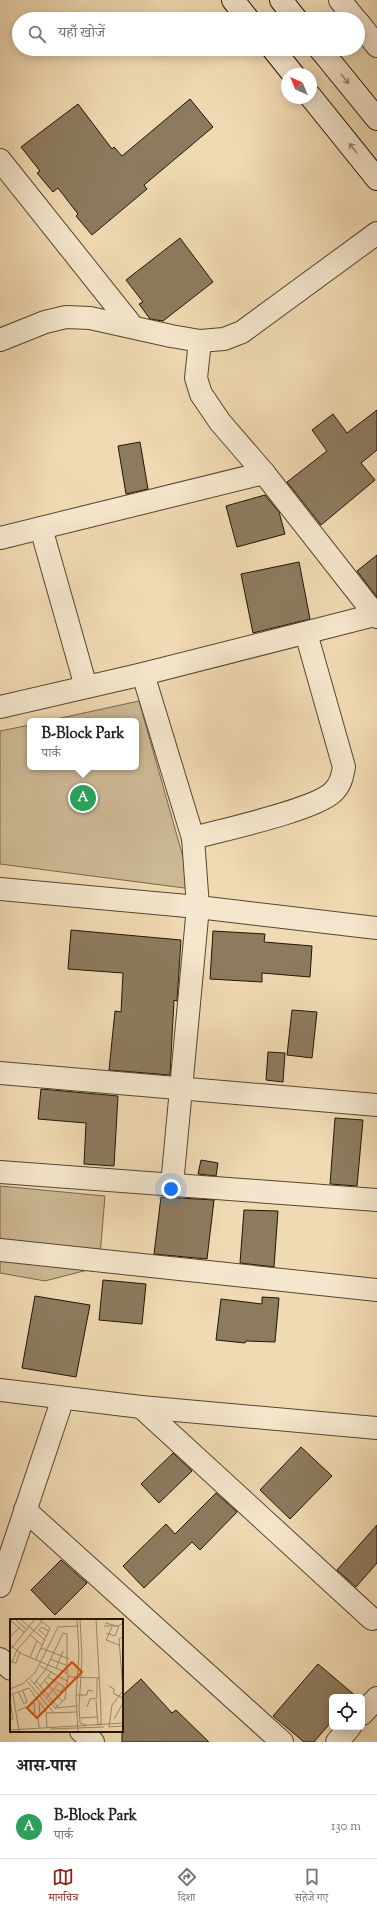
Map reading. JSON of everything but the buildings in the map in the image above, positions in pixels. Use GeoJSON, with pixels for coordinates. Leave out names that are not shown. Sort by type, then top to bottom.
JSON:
{"type":"FeatureCollection","features":[{"type":"Feature","properties":{"kind":"street"},"geometry":{"type":"LineString","coordinates":[[233,0],[242,12]]}},
{"type":"Feature","properties":{"kind":"street"},"geometry":{"type":"LineString","coordinates":[[281,0],[290,12]]}},
{"type":"Feature","properties":{"kind":"street"},"geometry":{"type":"LineString","coordinates":[[340,0],[349,12]]}},
{"type":"Feature","properties":{"kind":"street"},"geometry":{"type":"LineString","coordinates":[[365,31],[377,46]]}},
{"type":"Feature","properties":{"kind":"street"},"geometry":{"type":"LineString","coordinates":[[278,56],[288,68]]}},
{"type":"Feature","properties":{"kind":"street"},"geometry":{"type":"LineString","coordinates":[[326,56],[377,119]]}},
{"type":"Feature","properties":{"kind":"street"},"geometry":{"type":"LineString","coordinates":[[317,103],[377,178]]}},
{"type":"Feature","properties":{"kind":"street"},"geometry":{"type":"LineString","coordinates":[[0,160],[133,327]]}},
{"type":"Feature","properties":{"kind":"street"},"geometry":{"type":"LineString","coordinates":[[0,340],[45,322],[66,317],[90,318],[200,341],[224,339],[242,332],[377,233]]}},
{"type":"Feature","properties":{"kind":"street"},"geometry":{"type":"LineString","coordinates":[[0,707],[143,674],[376,616],[264,473],[220,422],[201,394],[196,378],[200,341]]}},
{"type":"Feature","properties":{"kind":"street"},"geometry":{"type":"LineString","coordinates":[[0,538],[264,473]]}},
{"type":"Feature","properties":{"kind":"street"},"geometry":{"type":"LineString","coordinates":[[41,528],[86,687]]}},
{"type":"Feature","properties":{"kind":"street"},"geometry":{"type":"LineString","coordinates":[[193,838],[306,807],[332,793],[341,783],[344,767],[306,633]]}},
{"type":"Feature","properties":{"kind":"street"},"geometry":{"type":"LineString","coordinates":[[143,674],[193,838],[198,907],[172,1185]]}},
{"type":"Feature","properties":{"kind":"street"},"geometry":{"type":"LineString","coordinates":[[0,889],[198,907],[377,928]]}},
{"type":"Feature","properties":{"kind":"street"},"geometry":{"type":"LineString","coordinates":[[0,1073],[377,1105]]}},
{"type":"Feature","properties":{"kind":"street"},"geometry":{"type":"LineString","coordinates":[[0,1172],[377,1200]]}},
{"type":"Feature","properties":{"kind":"street"},"geometry":{"type":"LineString","coordinates":[[0,1250],[377,1290]]}},
{"type":"Feature","properties":{"kind":"street"},"geometry":{"type":"LineString","coordinates":[[0,1390],[141,1406],[377,1428]]}},
{"type":"Feature","properties":{"kind":"street"},"geometry":{"type":"LineString","coordinates":[[0,1586],[63,1398]]}},
{"type":"Feature","properties":{"kind":"street"},"geometry":{"type":"LineString","coordinates":[[141,1406],[372,1619]]}},
{"type":"Feature","properties":{"kind":"street"},"geometry":{"type":"LineString","coordinates":[[25,1510],[282,1742]]}},
{"type":"Feature","properties":{"kind":"street"},"geometry":{"type":"LineString","coordinates":[[0,1659],[10,1668]]}},
{"type":"Feature","properties":{"kind":"street"},"geometry":{"type":"LineString","coordinates":[[365,1711],[377,1698]]}},
{"type":"Feature","properties":{"kind":"street"},"geometry":{"type":"LineString","coordinates":[[337,1742],[347,1730]]}},
{"type":"Feature","properties":{"kind":"street"},"geometry":{"type":"LineString","coordinates":[[81,1732],[93,1742]]}},
{"type":"Feature","properties":{"kind":"shaded area"},"geometry":{"type":"Polygon","coordinates":[[[139,701],[192,889],[0,864],[0,731],[27,726],[27,770],[139,770],[139,718],[61,718],[139,701]]]}},
{"type":"Feature","properties":{"kind":"shaded area"},"geometry":{"type":"Polygon","coordinates":[[[0,1186],[105,1196],[99,1267],[45,1281],[0,1273],[0,1186]]]}},
{"type":"Feature","properties":{"kind":"place","name":"B-Block Park"},"geometry":{"type":"Point","coordinates":[83,798]}}]}
